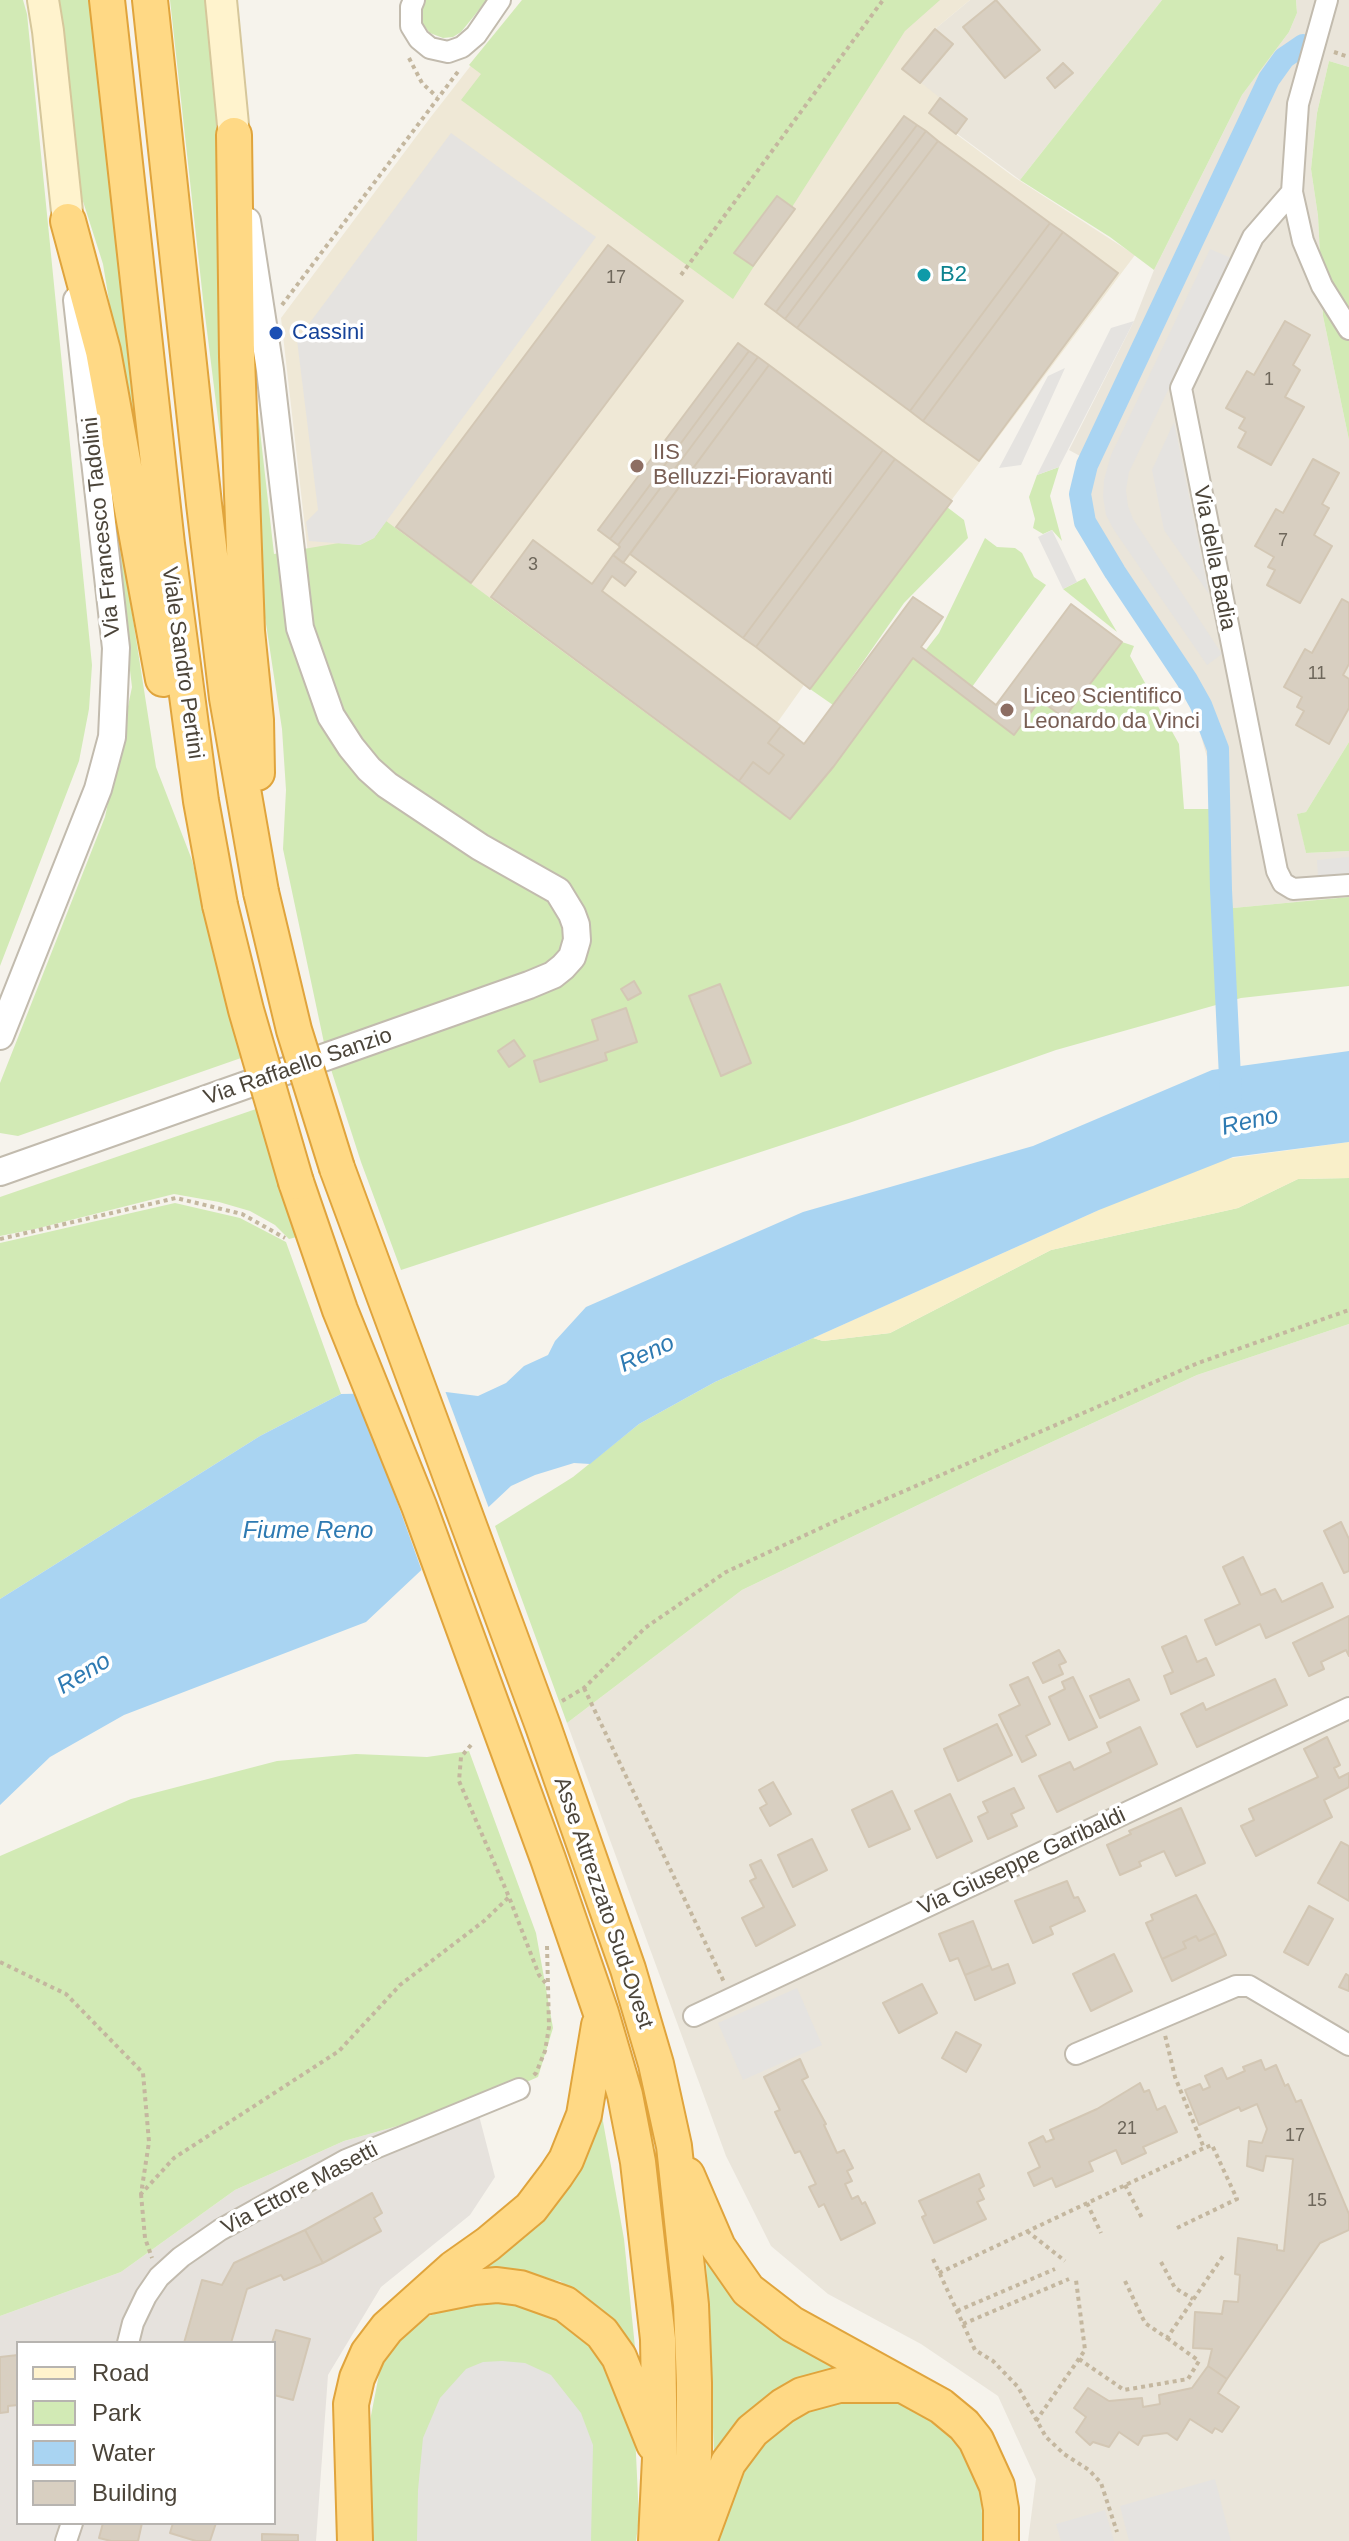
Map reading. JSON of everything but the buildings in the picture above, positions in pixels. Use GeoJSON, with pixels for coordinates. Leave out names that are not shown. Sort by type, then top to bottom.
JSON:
{"type":"FeatureCollection","features":[{"type":"Feature","properties":{"kind":"highway","name":"Viale Sandro Pertini"},"geometry":{"type":"LineString","coordinates":[[107,0],[167,544],[201,801],[220,905],[250,1025],[296,1182],[340,1310]]}},
{"type":"Feature","properties":{"kind":"highway","name":"Viale Sandro Pertini"},"geometry":{"type":"LineString","coordinates":[[150,0],[227,698],[259,877],[294,1030],[337,1168],[382,1293]]}},
{"type":"Feature","properties":{"kind":"highway"},"geometry":{"type":"LineString","coordinates":[[234,135],[236,328],[247,631],[256,720],[259,877]]}},
{"type":"Feature","properties":{"kind":"highway"},"geometry":{"type":"LineString","coordinates":[[68,221],[103,351],[171,721],[183,760],[201,801]]}},
{"type":"Feature","properties":{"kind":"highway","name":"Asse Attrezzato Sud-Ovest"},"geometry":{"type":"LineString","coordinates":[[382,1293],[456,1489],[628,1969],[656,2064],[674,2146],[691,2305],[694,2455],[689,2541]]}},
{"type":"Feature","properties":{"kind":"highway","name":"Asse Attrezzato Sud-Ovest"},"geometry":{"type":"LineString","coordinates":[[340,1310],[419,1506],[601,2013],[625,2095],[648,2235],[658,2339],[660,2458],[656,2541]]}},
{"type":"Feature","properties":{"kind":"highway"},"geometry":{"type":"LineString","coordinates":[[355,2541],[350,2432],[351,2404],[357,2378],[377,2340],[387,2328],[454,2268],[531,2208],[566,2160],[586,2105],[601,2013]]}},
{"type":"Feature","properties":{"kind":"highway"},"geometry":{"type":"LineString","coordinates":[[674,2146],[718,2247],[748,2290],[792,2324],[953,2415],[976,2440],[997,2486],[1001,2541]]}},
{"type":"Feature","properties":{"kind":"highway"},"geometry":{"type":"LineString","coordinates":[[424,2297],[497,2285],[520,2288],[565,2304],[602,2333],[619,2357],[660,2458]]}},
{"type":"Feature","properties":{"kind":"highway"},"geometry":{"type":"LineString","coordinates":[[699,2541],[728,2463],[752,2431],[783,2406],[802,2395],[839,2385],[902,2385]]}},
{"type":"Feature","properties":{"kind":"main road","name":"Via Francesco Tadolini"},"geometry":{"type":"LineString","coordinates":[[43,0],[68,221]]}},
{"type":"Feature","properties":{"kind":"main road"},"geometry":{"type":"LineString","coordinates":[[221,0],[234,135]]}},
{"type":"Feature","properties":{"kind":"street"},"geometry":{"type":"LineString","coordinates":[[414,0],[411,26],[419,39],[430,48],[448,52],[462,47],[476,35],[500,0]]}},
{"type":"Feature","properties":{"kind":"street"},"geometry":{"type":"LineString","coordinates":[[1327,0],[1298,104],[1292,192],[1303,241],[1317,275],[1349,329]]}},
{"type":"Feature","properties":{"kind":"street"},"geometry":{"type":"LineString","coordinates":[[234,135],[264,329]]}},
{"type":"Feature","properties":{"kind":"street","name":"Via della Badia"},"geometry":{"type":"LineString","coordinates":[[1292,192],[1253,237],[1181,388],[1277,871],[1283,883],[1293,889],[1349,885]]}},
{"type":"Feature","properties":{"kind":"street","name":"Via Francesco Tadolini"},"geometry":{"type":"LineString","coordinates":[[0,1036],[98,789],[112,737],[116,648],[68,221]]}},
{"type":"Feature","properties":{"kind":"street","name":"Via Raffaello Sanzio"},"geometry":{"type":"LineString","coordinates":[[0,1172],[529,985],[553,975],[572,957],[577,940],[576,925],[558,891],[480,847],[387,785],[351,747],[331,716],[300,628],[264,329]]}},
{"type":"Feature","properties":{"kind":"street","name":"Via Giuseppe Garibaldi"},"geometry":{"type":"LineString","coordinates":[[694,2016],[1349,1708]]}},
{"type":"Feature","properties":{"kind":"street"},"geometry":{"type":"LineString","coordinates":[[1076,2054],[1236,1986],[1249,1986],[1349,2045]]}},
{"type":"Feature","properties":{"kind":"street","name":"Via Ettore Masetti"},"geometry":{"type":"LineString","coordinates":[[128,2341],[133,2323],[159,2277],[181,2257],[220,2230],[346,2160],[519,2089]]}},
{"type":"Feature","properties":{"kind":"path"},"geometry":{"type":"LineString","coordinates":[[681,275],[883,0]]}},
{"type":"Feature","properties":{"kind":"path"},"geometry":{"type":"LineString","coordinates":[[1329,61],[1331,51],[1349,57]]}},
{"type":"Feature","properties":{"kind":"path"},"geometry":{"type":"LineString","coordinates":[[264,329],[463,66]]}},
{"type":"Feature","properties":{"kind":"path"},"geometry":{"type":"LineString","coordinates":[[0,1239],[176,1198],[242,1214],[289,1239]]}},
{"type":"Feature","properties":{"kind":"path"},"geometry":{"type":"LineString","coordinates":[[559,1702],[584,1688],[645,1628],[726,1572],[1198,1363],[1349,1310]]}},
{"type":"Feature","properties":{"kind":"path"},"geometry":{"type":"LineString","coordinates":[[584,1688],[732,1998]]}},
{"type":"Feature","properties":{"kind":"path"},"geometry":{"type":"LineString","coordinates":[[471,1745],[461,1757],[459,1781],[539,1975],[548,1986],[549,2027],[545,2051],[536,2073],[519,2089]]}},
{"type":"Feature","properties":{"kind":"path"},"geometry":{"type":"LineString","coordinates":[[141,2194],[174,2158],[339,2051],[400,1985],[484,1921],[509,1897]]}},
{"type":"Feature","properties":{"kind":"path"},"geometry":{"type":"LineString","coordinates":[[0,1962],[66,1994],[143,2073],[149,2142],[141,2194],[145,2238],[159,2277]]}},
{"type":"Feature","properties":{"kind":"path"},"geometry":{"type":"LineString","coordinates":[[1161,2017],[1175,2077],[1204,2148]]}},
{"type":"Feature","properties":{"kind":"path"},"geometry":{"type":"LineString","coordinates":[[939,2273],[1212,2145],[1237,2199],[1177,2228]]}},
{"type":"Feature","properties":{"kind":"path"},"geometry":{"type":"LineString","coordinates":[[1125,2185],[1142,2218]]}},
{"type":"Feature","properties":{"kind":"path"},"geometry":{"type":"LineString","coordinates":[[1087,2203],[1101,2233]]}},
{"type":"Feature","properties":{"kind":"path"},"geometry":{"type":"LineString","coordinates":[[1027,2231],[1065,2261]]}},
{"type":"Feature","properties":{"kind":"path"},"geometry":{"type":"LineString","coordinates":[[1167,2338],[1223,2256]]}},
{"type":"Feature","properties":{"kind":"path"},"geometry":{"type":"LineString","coordinates":[[933,2259],[975,2350],[993,2361],[1018,2387],[1046,2437],[1101,2483],[1117,2532]]}},
{"type":"Feature","properties":{"kind":"path"},"geometry":{"type":"LineString","coordinates":[[1161,2262],[1175,2288],[1193,2299]]}},
{"type":"Feature","properties":{"kind":"path"},"geometry":{"type":"LineString","coordinates":[[957,2311],[1055,2269]]}},
{"type":"Feature","properties":{"kind":"path"},"geometry":{"type":"LineString","coordinates":[[963,2324],[1069,2279]]}},
{"type":"Feature","properties":{"kind":"path"},"geometry":{"type":"LineString","coordinates":[[1036,2421],[1085,2350],[1076,2280]]}},
{"type":"Feature","properties":{"kind":"path"},"geometry":{"type":"LineString","coordinates":[[1079,2359],[1124,2390],[1188,2379],[1199,2361],[1145,2323],[1125,2281]]}},
{"type":"Feature","properties":{"kind":"shaded area","name":"IIS Belluzzi-Fioravanti"},"geometry":{"type":"Polygon","coordinates":[[[522,0],[970,0],[935,29],[903,68],[940,98],[929,114],[1014,177],[1135,255],[810,689],[804,685],[777,723],[834,766],[790,819],[315,615],[281,318],[522,0]]]}},
{"type":"Feature","properties":{"kind":"shaded area"},"geometry":{"type":"Polygon","coordinates":[[[970,0],[1162,0],[1020,180],[929,113],[902,69],[935,29],[970,0]]]}},
{"type":"Feature","properties":{"kind":"shaded area"},"geometry":{"type":"Polygon","coordinates":[[[1296,0],[1349,0],[1349,67],[1329,61],[1317,113],[1311,169],[1318,216],[1323,316],[1349,440],[1349,742],[1306,812],[1298,814],[1306,853],[1349,851],[1349,897],[1233,908],[1222,809],[1186,684],[1081,526],[1074,495],[1080,456],[1069,450],[1134,321],[1154,270],[1242,95],[1289,32],[1297,13],[1296,0]]]}},
{"type":"Feature","properties":{"kind":"shaded area"},"geometry":{"type":"Polygon","coordinates":[[[451,133],[596,237],[374,538],[360,545],[309,541],[306,522],[318,510],[297,340],[451,133]]]}},
{"type":"Feature","properties":{"kind":"shaded area"},"geometry":{"type":"Polygon","coordinates":[[[1210,249],[1231,258],[1129,472],[1126,490],[1133,519],[1222,654],[1207,665],[1114,530],[1106,515],[1103,497],[1111,455],[1210,249]]]}},
{"type":"Feature","properties":{"kind":"shaded area"},"geometry":{"type":"Polygon","coordinates":[[[1134,321],[1059,467],[1037,475],[1111,328],[1134,321]]]}},
{"type":"Feature","properties":{"kind":"shaded area"},"geometry":{"type":"Polygon","coordinates":[[[1065,368],[1021,465],[999,468],[1048,376],[1065,368]]]}},
{"type":"Feature","properties":{"kind":"shaded area"},"geometry":{"type":"Polygon","coordinates":[[[1174,422],[1209,594],[1164,530],[1152,470],[1174,422]]]}},
{"type":"Feature","properties":{"kind":"shaded area"},"geometry":{"type":"Polygon","coordinates":[[[1052,530],[1077,582],[1063,589],[1038,537],[1052,530]]]}},
{"type":"Feature","properties":{"kind":"shaded area"},"geometry":{"type":"Polygon","coordinates":[[[1349,857],[1349,874],[1318,877],[1317,860],[1349,857]]]}},
{"type":"Feature","properties":{"kind":"shaded area"},"geometry":{"type":"Polygon","coordinates":[[[1349,1324],[1349,2541],[1028,2541],[1036,2479],[998,2396],[921,2344],[828,2294],[771,2246],[726,2156],[567,1723],[742,1590],[1197,1375],[1349,1324]]]}},
{"type":"Feature","properties":{"kind":"shaded area"},"geometry":{"type":"Polygon","coordinates":[[[797,1988],[822,2045],[743,2080],[718,2023],[797,1988]]]}},
{"type":"Feature","properties":{"kind":"shaded area"},"geometry":{"type":"Polygon","coordinates":[[[476,2104],[495,2177],[470,2215],[381,2287],[328,2375],[316,2541],[0,2541],[0,2316],[121,2272],[235,2190],[344,2141],[476,2104]]]}},
{"type":"Feature","properties":{"kind":"shaded area"},"geometry":{"type":"Polygon","coordinates":[[[483,2362],[525,2363],[551,2375],[581,2413],[593,2445],[591,2541],[417,2541],[423,2438],[440,2398],[466,2369],[483,2362]]]}},
{"type":"Feature","properties":{"kind":"shaded area"},"geometry":{"type":"Polygon","coordinates":[[[1215,2479],[1231,2541],[1129,2541],[1120,2506],[1215,2479]]]}},
{"type":"Feature","properties":{"kind":"shaded area"},"geometry":{"type":"Polygon","coordinates":[[[1105,2510],[1114,2541],[1061,2541],[1056,2524],[1105,2510]]]}},
{"type":"Feature","properties":{"kind":"green space"},"geometry":{"type":"Polygon","coordinates":[[[0,0],[23,0],[27,14],[92,665],[89,709],[79,761],[0,966],[0,0]]]}},
{"type":"Feature","properties":{"kind":"green space"},"geometry":{"type":"Polygon","coordinates":[[[59,0],[94,0],[150,550],[103,264],[74,173],[59,0]]]}},
{"type":"Feature","properties":{"kind":"green space"},"geometry":{"type":"Polygon","coordinates":[[[170,0],[212,0],[224,121],[232,531],[203,299],[170,0]]]}},
{"type":"Feature","properties":{"kind":"green space"},"geometry":{"type":"Polygon","coordinates":[[[424,0],[487,0],[461,32],[443,38],[430,33],[421,22],[419,15],[424,0]]]}},
{"type":"Feature","properties":{"kind":"green space"},"geometry":{"type":"Polygon","coordinates":[[[522,0],[940,0],[905,31],[733,299],[461,100],[481,74],[469,65],[522,0]]]}},
{"type":"Feature","properties":{"kind":"green space"},"geometry":{"type":"Polygon","coordinates":[[[1162,0],[1296,0],[1297,13],[1289,32],[1242,95],[1154,270],[1110,237],[1020,180],[1162,0]]]}},
{"type":"Feature","properties":{"kind":"green space"},"geometry":{"type":"Polygon","coordinates":[[[1329,61],[1349,67],[1349,440],[1323,316],[1318,216],[1311,169],[1317,113],[1329,61]]]}},
{"type":"Feature","properties":{"kind":"green space"},"geometry":{"type":"Polygon","coordinates":[[[247,316],[274,554],[339,543],[360,545],[374,538],[386,521],[789,819],[834,766],[913,658],[989,715],[1040,700],[1064,718],[1122,642],[1134,646],[1130,656],[1179,744],[1184,809],[1222,809],[1233,908],[1349,897],[1349,986],[1241,998],[1056,1050],[849,1123],[401,1270],[327,1057],[283,849],[286,790],[282,729],[257,565],[247,316]]]}},
{"type":"Feature","properties":{"kind":"green space"},"geometry":{"type":"Polygon","coordinates":[[[91,349],[156,767],[192,860],[241,1058],[18,1136],[0,1133],[0,1083],[105,817],[132,687],[91,349]]]}},
{"type":"Feature","properties":{"kind":"green space"},"geometry":{"type":"Polygon","coordinates":[[[1059,467],[1050,496],[1062,541],[1052,530],[1043,534],[1033,528],[1035,519],[1029,497],[1037,475],[1059,467]]]}},
{"type":"Feature","properties":{"kind":"green space"},"geometry":{"type":"Polygon","coordinates":[[[947,507],[964,520],[968,538],[904,603],[833,705],[810,689],[947,507]]]}},
{"type":"Feature","properties":{"kind":"green space"},"geometry":{"type":"Polygon","coordinates":[[[985,538],[997,547],[1015,548],[1022,553],[1034,577],[1046,585],[972,687],[925,651],[939,633],[985,538]]]}},
{"type":"Feature","properties":{"kind":"green space"},"geometry":{"type":"Polygon","coordinates":[[[1085,578],[1117,632],[1063,589],[1085,578]]]}},
{"type":"Feature","properties":{"kind":"green space"},"geometry":{"type":"Polygon","coordinates":[[[1349,742],[1349,851],[1306,853],[1297,814],[1306,812],[1349,742]]]}},
{"type":"Feature","properties":{"kind":"green space"},"geometry":{"type":"Polygon","coordinates":[[[256,1109],[297,1237],[289,1239],[275,1225],[250,1211],[174,1194],[0,1236],[0,1197],[256,1109]]]}},
{"type":"Feature","properties":{"kind":"green space"},"geometry":{"type":"Polygon","coordinates":[[[1349,1178],[1349,1324],[1197,1375],[742,1590],[567,1723],[495,1526],[573,1477],[639,1424],[715,1382],[813,1338],[823,1341],[890,1333],[1051,1250],[1238,1208],[1298,1179],[1349,1178]]]}},
{"type":"Feature","properties":{"kind":"green space"},"geometry":{"type":"Polygon","coordinates":[[[175,1203],[240,1218],[286,1242],[341,1394],[260,1436],[0,1599],[0,1243],[175,1203]]]}},
{"type":"Feature","properties":{"kind":"green space"},"geometry":{"type":"Polygon","coordinates":[[[469,1751],[536,1933],[553,2028],[538,2077],[476,2104],[344,2141],[235,2190],[121,2272],[0,2316],[0,1856],[131,1799],[277,1761],[356,1754],[427,1757],[469,1751]]]}},
{"type":"Feature","properties":{"kind":"green space"},"geometry":{"type":"Polygon","coordinates":[[[599,2099],[624,2239],[636,2357],[609,2317],[560,2281],[475,2270],[599,2099]]]}},
{"type":"Feature","properties":{"kind":"green space"},"geometry":{"type":"Polygon","coordinates":[[[706,2260],[768,2325],[844,2366],[774,2390],[742,2418],[714,2451],[706,2260]]]}},
{"type":"Feature","properties":{"kind":"green space"},"geometry":{"type":"Polygon","coordinates":[[[471,2298],[540,2302],[596,2339],[634,2412],[639,2518],[636,2541],[373,2541],[368,2431],[381,2364],[411,2324],[471,2298]]]}},
{"type":"Feature","properties":{"kind":"green space"},"geometry":{"type":"Polygon","coordinates":[[[868,2395],[911,2407],[953,2436],[979,2472],[984,2541],[711,2541],[734,2476],[772,2422],[817,2399],[868,2395]]]}},
{"type":"Feature","properties":{"kind":"sand"},"geometry":{"type":"Polygon","coordinates":[[[1349,1142],[1349,1178],[1298,1179],[1238,1208],[1051,1250],[890,1333],[823,1341],[813,1338],[1099,1210],[1167,1167],[1349,1142]]]}},
{"type":"Feature","properties":{"kind":"water","name":"Fiume Reno"},"geometry":{"type":"Polygon","coordinates":[[[1349,1051],[1349,1142],[1233,1157],[1099,1210],[715,1382],[639,1424],[590,1464],[574,1463],[511,1486],[366,1622],[124,1715],[50,1757],[0,1805],[0,1599],[260,1436],[341,1394],[446,1392],[478,1396],[506,1383],[524,1366],[548,1355],[555,1341],[586,1307],[803,1212],[1033,1146],[1212,1070],[1349,1051]]]}},
{"type":"Feature","properties":{"kind":"pier"},"geometry":{"type":"Polygon","coordinates":[[[444,1388],[490,1511],[423,1574],[357,1390],[444,1388]]]}},
{"type":"Feature","properties":{"kind":"waterway"},"geometry":{"type":"LineString","coordinates":[[1231,1098],[1218,749],[1201,705],[1187,680],[1085,522],[1080,494],[1087,465],[1269,79],[1284,58],[1303,45]]}},
{"type":"Feature","properties":{"kind":"place","name":"B2"},"geometry":{"type":"Point","coordinates":[924,275]}},
{"type":"Feature","properties":{"kind":"place","name":"Cassini"},"geometry":{"type":"Point","coordinates":[276,333]}},
{"type":"Feature","properties":{"kind":"place","name":"IIS Belluzzi-Fioravanti"},"geometry":{"type":"Point","coordinates":[637,466]}},
{"type":"Feature","properties":{"kind":"place","name":"Liceo Scientifico Leonardo da Vinci"},"geometry":{"type":"Point","coordinates":[1007,710]}},
{"type":"Feature","properties":{"kind":"water label","name":"Reno"},"geometry":{"type":"Point","coordinates":[1250,1122]}},
{"type":"Feature","properties":{"kind":"water label","name":"Reno"},"geometry":{"type":"Point","coordinates":[647,1354]}},
{"type":"Feature","properties":{"kind":"water label","name":"Reno"},"geometry":{"type":"Point","coordinates":[84,1674]}}]}
